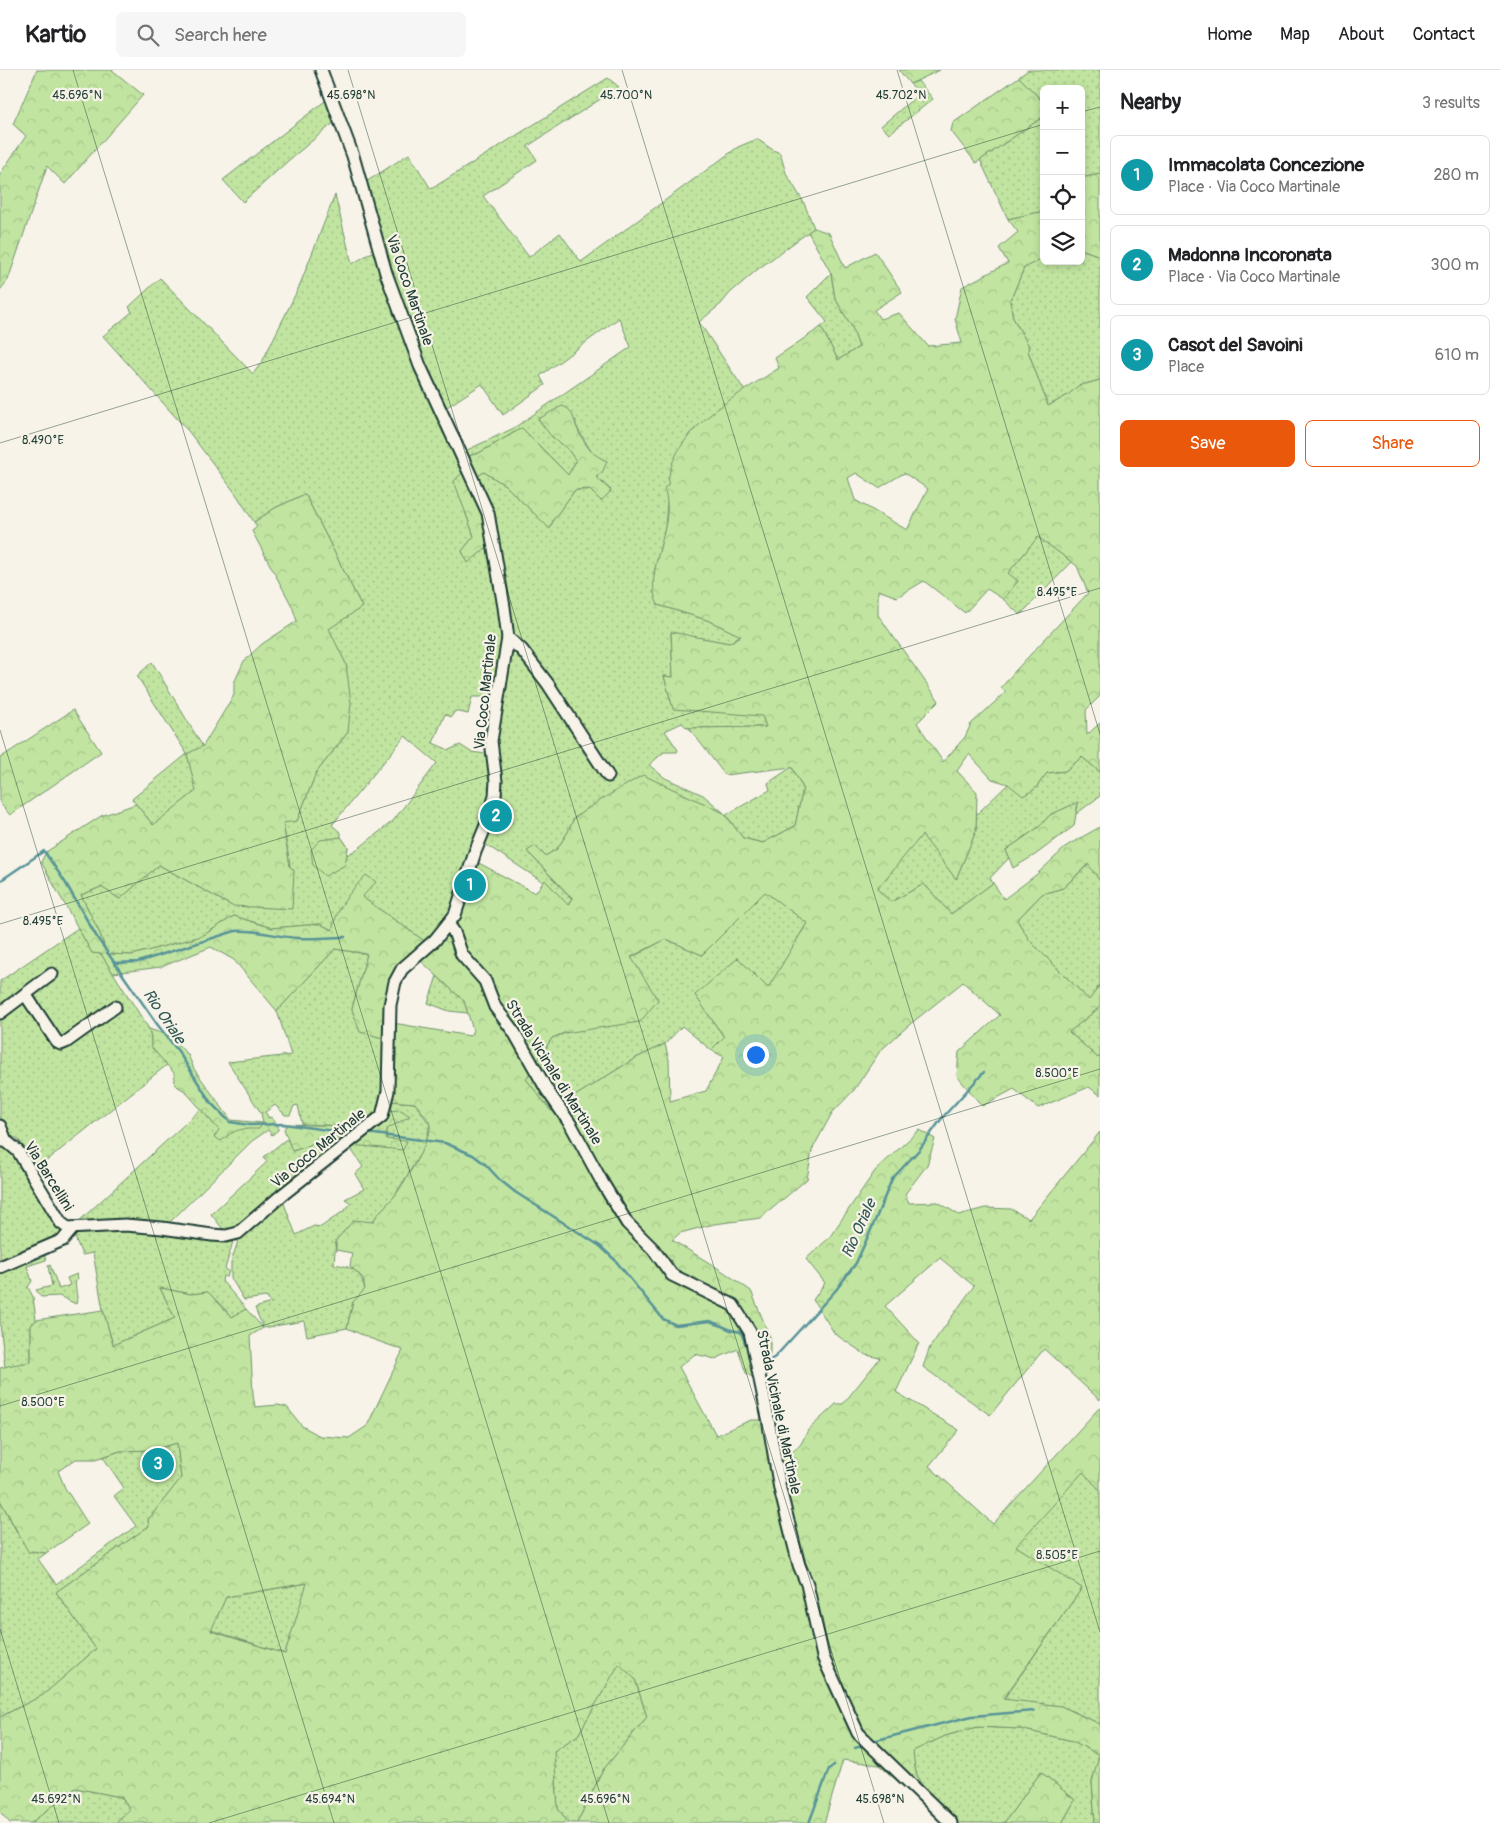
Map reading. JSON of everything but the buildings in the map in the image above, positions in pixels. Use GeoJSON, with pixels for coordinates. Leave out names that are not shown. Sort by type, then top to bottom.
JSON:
{"type":"FeatureCollection","features":[{"type":"Feature","properties":{"kind":"street","name":"Via Coco Martinale"},"geometry":{"type":"LineString","coordinates":[[73,1228],[125,1225],[226,1236],[238,1233],[282,1195],[382,1116],[388,1091],[390,1005],[395,982],[402,969],[435,940],[456,915],[475,852],[489,818],[495,796],[496,781],[491,756],[491,741],[508,638],[488,512],[420,366],[386,273],[353,156],[321,70]]}},
{"type":"Feature","properties":{"kind":"street"},"geometry":{"type":"LineString","coordinates":[[508,638],[522,650],[548,684],[608,776]]}},
{"type":"Feature","properties":{"kind":"street","name":"Strada Vicinale di Martinale"},"geometry":{"type":"LineString","coordinates":[[448,924],[454,932],[462,955],[485,981],[496,1007],[514,1032],[547,1090],[571,1125],[602,1182],[628,1222],[653,1249],[672,1275],[733,1305],[750,1332],[767,1412],[780,1489],[799,1565],[807,1584],[824,1656],[858,1733],[950,1823]]}},
{"type":"Feature","properties":{"kind":"street"},"geometry":{"type":"LineString","coordinates":[[0,1013],[52,974]]}},
{"type":"Feature","properties":{"kind":"street"},"geometry":{"type":"LineString","coordinates":[[25,994],[57,1042],[61,1044],[115,1007]]}},
{"type":"Feature","properties":{"kind":"street"},"geometry":{"type":"LineString","coordinates":[[0,1126],[3,1141]]}},
{"type":"Feature","properties":{"kind":"street","name":"Via Barcellini"},"geometry":{"type":"LineString","coordinates":[[3,1141],[18,1151],[61,1223],[68,1228],[73,1228]]}},
{"type":"Feature","properties":{"kind":"street"},"geometry":{"type":"LineString","coordinates":[[0,1267],[63,1240],[73,1228]]}},
{"type":"Feature","properties":{"kind":"green space"},"geometry":{"type":"Polygon","coordinates":[[[37,70],[112,70],[143,95],[65,184],[47,166],[8,280],[0,290],[0,174],[26,136],[13,124],[37,70]]]}},
{"type":"Feature","properties":{"kind":"green space"},"geometry":{"type":"Polygon","coordinates":[[[899,70],[940,70],[910,84],[899,70]]]}},
{"type":"Feature","properties":{"kind":"green space"},"geometry":{"type":"Polygon","coordinates":[[[1028,70],[1100,70],[1100,174],[1085,177],[1085,85],[1040,85],[1040,99],[1019,77],[1028,70]]]}},
{"type":"Feature","properties":{"kind":"green space"},"geometry":{"type":"Polygon","coordinates":[[[1019,77],[1040,99],[1040,119],[976,163],[951,131],[953,123],[1019,77]]]}},
{"type":"Feature","properties":{"kind":"green space"},"geometry":{"type":"Polygon","coordinates":[[[608,78],[619,87],[528,146],[537,160],[483,196],[529,257],[560,233],[581,262],[738,147],[757,139],[780,153],[786,173],[804,203],[814,228],[758,269],[699,322],[745,391],[717,409],[689,434],[669,478],[665,528],[654,573],[658,605],[707,620],[741,635],[729,643],[671,633],[673,677],[664,676],[673,708],[762,715],[766,727],[687,728],[682,723],[665,731],[678,750],[677,752],[664,752],[649,765],[665,778],[703,795],[724,813],[643,776],[574,818],[557,849],[545,856],[527,851],[572,899],[568,906],[545,880],[543,882],[482,842],[489,827],[494,752],[510,635],[477,476],[484,472],[505,485],[550,528],[553,520],[575,490],[611,490],[596,477],[591,451],[576,426],[576,420],[551,436],[567,448],[576,461],[568,475],[522,428],[479,453],[465,457],[463,452],[514,428],[631,347],[619,318],[540,376],[545,385],[503,415],[482,384],[444,409],[409,327],[363,184],[409,154],[431,189],[608,78]]]}},
{"type":"Feature","properties":{"kind":"green space"},"geometry":{"type":"Polygon","coordinates":[[[918,81],[933,99],[889,134],[881,126],[920,93],[910,84],[918,81]]]}},
{"type":"Feature","properties":{"kind":"green space"},"geometry":{"type":"Polygon","coordinates":[[[329,98],[337,120],[243,202],[223,180],[329,98]]]}},
{"type":"Feature","properties":{"kind":"green space"},"geometry":{"type":"Polygon","coordinates":[[[1040,119],[1040,212],[1008,219],[980,160],[1040,119]]]}},
{"type":"Feature","properties":{"kind":"green space"},"geometry":{"type":"Polygon","coordinates":[[[1100,174],[1100,256],[1085,250],[1085,177],[1100,174]]]}},
{"type":"Feature","properties":{"kind":"green space"},"geometry":{"type":"Polygon","coordinates":[[[335,195],[352,264],[374,251],[465,470],[466,514],[474,536],[462,551],[468,562],[490,545],[504,638],[494,697],[472,697],[468,714],[455,711],[451,717],[445,714],[433,743],[449,750],[460,745],[471,752],[486,754],[491,767],[492,794],[453,915],[426,942],[362,897],[366,875],[332,930],[320,924],[272,928],[234,916],[202,936],[132,955],[107,954],[100,934],[81,895],[101,887],[120,899],[159,865],[232,906],[290,867],[283,822],[297,821],[316,773],[348,732],[346,664],[328,629],[362,607],[305,494],[275,508],[254,522],[236,494],[189,432],[103,336],[132,312],[129,307],[160,278],[253,374],[262,362],[299,287],[335,195]],[[405,736],[332,825],[341,833],[341,837],[348,847],[347,855],[359,848],[393,821],[437,763],[405,736]]]}},
{"type":"Feature","properties":{"kind":"green space"},"geometry":{"type":"Polygon","coordinates":[[[1040,212],[1040,259],[1024,268],[1010,301],[1013,318],[1029,346],[1028,351],[1048,406],[1068,395],[1078,386],[1100,380],[1100,696],[1086,710],[1087,735],[1100,723],[1100,772],[1082,757],[1065,771],[1047,773],[1035,789],[1023,796],[1008,784],[992,779],[969,754],[957,771],[977,792],[976,831],[956,879],[922,835],[877,889],[891,902],[924,884],[951,914],[993,883],[1004,899],[1036,875],[1068,845],[1100,827],[1100,881],[1088,864],[1063,888],[1042,894],[1017,920],[1030,941],[1089,1000],[1100,985],[1100,1007],[1069,1032],[1098,1058],[1100,1056],[1100,1095],[1089,1087],[1038,1108],[1014,1089],[982,1106],[957,1076],[959,1052],[1000,1015],[963,982],[880,1051],[854,1090],[832,1113],[812,1150],[807,1179],[761,1218],[714,1224],[680,1233],[672,1240],[751,1291],[770,1337],[770,1355],[752,1377],[746,1373],[738,1349],[715,1359],[695,1354],[679,1367],[716,1435],[751,1420],[762,1420],[779,1427],[786,1453],[789,1455],[801,1444],[808,1430],[836,1404],[843,1404],[880,1358],[866,1355],[835,1334],[813,1300],[825,1283],[806,1259],[829,1238],[875,1171],[919,1130],[935,1139],[927,1165],[905,1194],[909,1203],[938,1202],[959,1215],[985,1208],[1011,1209],[1029,1219],[1100,1132],[1100,1400],[1044,1349],[990,1415],[923,1367],[930,1347],[974,1286],[940,1258],[885,1306],[919,1343],[896,1392],[959,1430],[929,1466],[993,1524],[1100,1407],[1100,1490],[1083,1472],[1016,1546],[1082,1588],[1003,1699],[1061,1706],[1100,1724],[1100,1823],[1095,1823],[1092,1782],[1099,1755],[1073,1741],[1020,1729],[977,1727],[945,1736],[913,1751],[915,1769],[921,1786],[912,1794],[879,1765],[843,1760],[824,1823],[577,1823],[603,1770],[647,1717],[635,1679],[619,1664],[578,1735],[554,1751],[558,1809],[569,1823],[115,1823],[130,1809],[121,1797],[75,1788],[31,1823],[10,1823],[0,1812],[0,1717],[43,1695],[96,1649],[56,1592],[149,1526],[148,1520],[181,1478],[177,1443],[153,1450],[120,1451],[96,1459],[76,1459],[58,1471],[65,1488],[88,1524],[46,1553],[31,1551],[29,1553],[0,1500],[0,1368],[31,1362],[31,1326],[36,1320],[103,1310],[113,1345],[175,1318],[160,1288],[191,1294],[208,1292],[232,1317],[246,1309],[263,1328],[250,1336],[255,1407],[278,1405],[287,1407],[302,1426],[320,1436],[349,1438],[367,1426],[403,1350],[347,1328],[353,1302],[365,1289],[363,1278],[350,1266],[352,1253],[336,1250],[336,1240],[354,1220],[373,1222],[403,1184],[422,1151],[430,1131],[428,1119],[415,1103],[391,1101],[393,1023],[470,1036],[473,1030],[464,1001],[420,960],[454,925],[475,861],[535,893],[545,880],[568,905],[572,898],[527,851],[535,846],[545,856],[557,849],[574,818],[643,775],[724,813],[743,838],[763,843],[795,826],[803,788],[792,767],[725,775],[689,728],[766,727],[762,716],[673,709],[664,676],[673,677],[671,632],[729,643],[741,636],[707,620],[658,605],[654,592],[654,578],[667,518],[664,488],[668,485],[672,465],[680,447],[693,431],[726,402],[779,368],[775,358],[821,327],[838,360],[859,347],[852,327],[835,298],[831,273],[808,232],[814,228],[829,233],[845,268],[875,252],[902,292],[874,310],[880,319],[899,313],[928,346],[962,343],[955,319],[962,287],[1008,263],[999,248],[1018,232],[1008,219],[1040,212]],[[856,473],[848,478],[855,500],[907,530],[928,489],[904,473],[879,488],[856,473]],[[1038,537],[1008,573],[1018,581],[1003,599],[987,589],[965,613],[924,581],[897,597],[878,590],[878,615],[939,701],[917,723],[943,762],[965,737],[971,724],[1006,692],[1001,688],[1015,671],[1088,593],[1077,566],[1038,537]],[[765,892],[702,955],[666,939],[631,957],[658,1000],[640,1022],[564,1033],[552,1038],[526,1079],[551,1111],[634,1059],[665,1044],[669,1060],[670,1101],[706,1091],[724,1057],[711,1050],[724,1037],[695,995],[738,958],[768,988],[807,923],[765,892]],[[307,1583],[226,1597],[211,1631],[285,1654],[307,1583]]]}},
{"type":"Feature","properties":{"kind":"green space"},"geometry":{"type":"Polygon","coordinates":[[[1085,250],[1100,256],[1100,380],[1078,386],[1068,395],[1048,406],[1028,351],[1029,346],[1013,318],[1010,301],[1024,268],[1040,259],[1040,265],[1085,265],[1085,250]]]}},
{"type":"Feature","properties":{"kind":"green space"},"geometry":{"type":"Polygon","coordinates":[[[831,273],[835,298],[852,327],[859,347],[838,360],[821,327],[827,322],[807,297],[831,273]]]}},
{"type":"Feature","properties":{"kind":"green space"},"geometry":{"type":"Polygon","coordinates":[[[562,406],[571,412],[584,442],[590,450],[607,461],[603,471],[596,477],[611,491],[601,501],[589,489],[575,490],[553,520],[550,529],[505,485],[484,472],[478,476],[483,485],[480,488],[465,457],[479,453],[522,428],[568,475],[576,461],[567,448],[551,436],[538,419],[562,406]]]}},
{"type":"Feature","properties":{"kind":"green space"},"geometry":{"type":"Polygon","coordinates":[[[465,470],[485,513],[490,545],[468,563],[462,551],[474,536],[454,481],[465,470]]]}},
{"type":"Feature","properties":{"kind":"green space"},"geometry":{"type":"Polygon","coordinates":[[[305,494],[362,607],[329,629],[346,664],[351,703],[348,732],[316,773],[297,821],[283,823],[290,867],[294,870],[292,909],[232,906],[159,865],[120,899],[101,887],[81,895],[100,934],[107,954],[132,955],[202,936],[234,916],[272,928],[320,924],[332,930],[337,914],[345,900],[366,875],[376,882],[362,897],[426,942],[400,968],[387,1039],[360,1032],[352,1009],[367,954],[335,949],[277,1011],[234,960],[211,947],[161,967],[113,973],[101,954],[92,953],[41,862],[46,852],[101,816],[136,804],[153,825],[196,791],[187,754],[203,746],[234,695],[234,683],[244,661],[262,644],[297,621],[292,606],[252,531],[257,527],[254,522],[275,508],[305,494]]]}},
{"type":"Feature","properties":{"kind":"green space"},"geometry":{"type":"Polygon","coordinates":[[[1038,537],[1072,562],[1020,615],[1003,599],[1018,581],[1007,574],[1038,537]]]}},
{"type":"Feature","properties":{"kind":"green space"},"geometry":{"type":"Polygon","coordinates":[[[152,662],[203,747],[187,754],[137,676],[152,662]]]}},
{"type":"Feature","properties":{"kind":"green space"},"geometry":{"type":"Polygon","coordinates":[[[73,710],[101,752],[10,815],[0,803],[0,758],[73,710]]]}},
{"type":"Feature","properties":{"kind":"green space"},"geometry":{"type":"Polygon","coordinates":[[[187,754],[197,791],[153,825],[132,799],[187,754]]]}},
{"type":"Feature","properties":{"kind":"green space"},"geometry":{"type":"Polygon","coordinates":[[[1082,757],[1100,772],[1100,796],[1076,814],[1078,803],[1050,815],[1039,827],[1006,850],[1009,858],[990,878],[993,883],[951,914],[924,884],[891,902],[877,889],[922,834],[956,879],[976,831],[976,815],[1008,784],[1035,789],[1047,773],[1065,771],[1082,757]]]}},
{"type":"Feature","properties":{"kind":"green space"},"geometry":{"type":"Polygon","coordinates":[[[792,767],[803,788],[795,826],[763,843],[743,838],[726,815],[770,790],[768,783],[792,767]]]}},
{"type":"Feature","properties":{"kind":"green space"},"geometry":{"type":"Polygon","coordinates":[[[1078,802],[1074,826],[1035,855],[1013,868],[1006,850],[1039,827],[1050,815],[1078,802]]]}},
{"type":"Feature","properties":{"kind":"green space"},"geometry":{"type":"Polygon","coordinates":[[[341,837],[348,847],[345,865],[325,876],[313,865],[311,850],[320,840],[341,837]]]}},
{"type":"Feature","properties":{"kind":"green space"},"geometry":{"type":"Polygon","coordinates":[[[1089,864],[1100,881],[1100,985],[1089,1001],[1030,941],[1017,920],[1042,894],[1063,888],[1089,864]]]}},
{"type":"Feature","properties":{"kind":"green space"},"geometry":{"type":"Polygon","coordinates":[[[765,891],[807,923],[768,989],[695,995],[724,1037],[711,1050],[682,1026],[665,1044],[634,1059],[551,1111],[526,1079],[552,1038],[658,1000],[631,958],[666,939],[702,955],[765,891]]]}},
{"type":"Feature","properties":{"kind":"green space"},"geometry":{"type":"Polygon","coordinates":[[[78,928],[92,953],[101,954],[149,1029],[151,1047],[168,1064],[35,1170],[19,1140],[8,1134],[0,1121],[0,1016],[59,973],[55,968],[0,1010],[0,981],[78,928]]]}},
{"type":"Feature","properties":{"kind":"green space"},"geometry":{"type":"Polygon","coordinates":[[[335,949],[367,954],[352,1009],[387,1039],[381,1111],[358,1131],[343,1126],[302,1124],[298,1105],[294,1106],[290,1115],[285,1115],[275,1105],[265,1112],[278,1125],[278,1130],[272,1135],[268,1130],[252,1141],[166,1226],[77,1223],[201,1109],[219,1130],[230,1132],[239,1129],[259,1128],[263,1123],[261,1113],[228,1062],[291,1055],[277,1011],[335,949]]]}},
{"type":"Feature","properties":{"kind":"green space"},"geometry":{"type":"Polygon","coordinates":[[[437,976],[464,1001],[468,1013],[449,1011],[428,1003],[437,976]]]}},
{"type":"Feature","properties":{"kind":"green space"},"geometry":{"type":"Polygon","coordinates":[[[1100,1007],[1100,1056],[1098,1058],[1069,1032],[1100,1007]]]}},
{"type":"Feature","properties":{"kind":"green space"},"geometry":{"type":"Polygon","coordinates":[[[149,1029],[170,1036],[188,1055],[194,1069],[231,1120],[263,1123],[259,1129],[238,1130],[221,1141],[214,1137],[219,1130],[185,1091],[175,1085],[174,1073],[151,1047],[149,1029]]]}},
{"type":"Feature","properties":{"kind":"green space"},"geometry":{"type":"Polygon","coordinates":[[[391,1101],[415,1103],[430,1125],[424,1148],[394,1197],[373,1222],[336,1240],[334,1264],[351,1268],[355,1271],[361,1278],[365,1290],[353,1302],[347,1328],[307,1336],[304,1321],[263,1328],[255,1308],[271,1303],[266,1297],[244,1300],[231,1278],[231,1262],[239,1238],[283,1201],[296,1235],[314,1226],[321,1227],[345,1210],[351,1203],[345,1199],[364,1189],[355,1174],[363,1167],[351,1149],[351,1145],[386,1139],[387,1128],[409,1116],[387,1111],[391,1101]]]}},
{"type":"Feature","properties":{"kind":"green space"},"geometry":{"type":"Polygon","coordinates":[[[401,1110],[410,1116],[387,1129],[386,1139],[407,1141],[403,1150],[351,1145],[387,1111],[401,1110]]]}},
{"type":"Feature","properties":{"kind":"green space"},"geometry":{"type":"Polygon","coordinates":[[[288,1124],[343,1126],[358,1131],[348,1139],[318,1137],[310,1145],[292,1151],[284,1129],[288,1124]]]}},
{"type":"Feature","properties":{"kind":"green space"},"geometry":{"type":"Polygon","coordinates":[[[318,1137],[348,1139],[246,1223],[230,1231],[223,1229],[211,1214],[267,1162],[264,1157],[285,1140],[288,1140],[293,1151],[310,1145],[318,1137]]]}},
{"type":"Feature","properties":{"kind":"green space"},"geometry":{"type":"Polygon","coordinates":[[[0,1146],[10,1148],[16,1155],[63,1233],[0,1261],[0,1146]]]}},
{"type":"Feature","properties":{"kind":"green space"},"geometry":{"type":"Polygon","coordinates":[[[100,1228],[234,1238],[225,1269],[229,1271],[227,1277],[223,1276],[222,1281],[246,1309],[232,1317],[208,1292],[191,1294],[160,1288],[175,1318],[113,1345],[103,1310],[93,1253],[82,1255],[74,1235],[78,1230],[100,1228]]]}},
{"type":"Feature","properties":{"kind":"green space"},"geometry":{"type":"Polygon","coordinates":[[[43,1251],[46,1260],[27,1266],[32,1281],[28,1287],[33,1297],[36,1320],[31,1326],[31,1363],[5,1367],[0,1324],[0,1269],[43,1251]]]}},
{"type":"Feature","properties":{"kind":"green space"},"geometry":{"type":"Polygon","coordinates":[[[50,1265],[59,1289],[70,1285],[67,1278],[77,1274],[76,1304],[59,1296],[41,1297],[36,1290],[52,1286],[48,1266],[50,1265]]]}},
{"type":"Feature","properties":{"kind":"green space"},"geometry":{"type":"Polygon","coordinates":[[[177,1443],[181,1478],[148,1520],[149,1526],[56,1592],[96,1649],[43,1695],[0,1717],[0,1500],[19,1536],[31,1551],[46,1553],[38,1559],[56,1584],[136,1526],[114,1496],[124,1488],[103,1457],[120,1451],[153,1450],[177,1443]]]}},
{"type":"Feature","properties":{"kind":"green space"},"geometry":{"type":"Polygon","coordinates":[[[1083,1471],[1100,1490],[1100,1724],[1061,1706],[1003,1700],[1082,1588],[1015,1546],[1083,1471]]]}},
{"type":"Feature","properties":{"kind":"green space"},"geometry":{"type":"Polygon","coordinates":[[[308,1583],[285,1654],[211,1630],[226,1597],[308,1583]]]}},
{"type":"Feature","properties":{"kind":"green space"},"geometry":{"type":"Polygon","coordinates":[[[619,1663],[635,1679],[647,1717],[603,1770],[577,1823],[569,1823],[558,1809],[554,1751],[578,1735],[619,1663]]]}},
{"type":"Feature","properties":{"kind":"green space"},"geometry":{"type":"Polygon","coordinates":[[[977,1727],[1020,1729],[1073,1741],[1100,1755],[1092,1782],[1095,1823],[1062,1823],[1075,1800],[1041,1772],[1004,1823],[954,1823],[919,1789],[921,1786],[915,1769],[912,1751],[945,1736],[977,1727]]]}},
{"type":"Feature","properties":{"kind":"green space"},"geometry":{"type":"Polygon","coordinates":[[[1041,1772],[1075,1800],[1062,1823],[1004,1823],[1041,1772]]]}},
{"type":"Feature","properties":{"kind":"green space"},"geometry":{"type":"Polygon","coordinates":[[[75,1788],[121,1797],[130,1809],[115,1823],[31,1823],[75,1788]]]}},
{"type":"Feature","properties":{"kind":"waterway","name":"Rio Oriale"},"geometry":{"type":"LineString","coordinates":[[0,881],[44,851],[65,882],[98,939],[178,1051],[211,1103],[230,1122],[249,1125],[284,1124],[355,1132]]}},
{"type":"Feature","properties":{"kind":"waterway"},"geometry":{"type":"LineString","coordinates":[[115,963],[138,962],[235,931],[251,931],[298,938],[345,937]]}},
{"type":"Feature","properties":{"kind":"waterway","name":"Rio Oriale"},"geometry":{"type":"LineString","coordinates":[[761,1366],[775,1357],[836,1290],[856,1263],[892,1179],[919,1150],[942,1118],[984,1072]]}},
{"type":"Feature","properties":{"kind":"waterway","name":"Rio Oriale"},"geometry":{"type":"LineString","coordinates":[[366,1133],[445,1143],[473,1155],[485,1164],[499,1179]]}},
{"type":"Feature","properties":{"kind":"waterway","name":"Rio Oriale"},"geometry":{"type":"LineString","coordinates":[[500,1180],[515,1192],[600,1246],[615,1260],[663,1319],[676,1325],[710,1321],[741,1332],[745,1343]]}},
{"type":"Feature","properties":{"kind":"waterway"},"geometry":{"type":"LineString","coordinates":[[873,1741],[972,1716],[1034,1711]]}},
{"type":"Feature","properties":{"kind":"waterway"},"geometry":{"type":"LineString","coordinates":[[855,1748],[865,1745]]}},
{"type":"Feature","properties":{"kind":"waterway"},"geometry":{"type":"LineString","coordinates":[[809,1823],[829,1769],[834,1765]]}},
{"type":"Feature","properties":{"kind":"place","name":"Madonna Incoronata"},"geometry":{"type":"Point","coordinates":[496,816]}},
{"type":"Feature","properties":{"kind":"place","name":"Immacolata Concezione"},"geometry":{"type":"Point","coordinates":[470,885]}},
{"type":"Feature","properties":{"kind":"place","name":"Casot del Savoini"},"geometry":{"type":"Point","coordinates":[158,1464]}}]}
